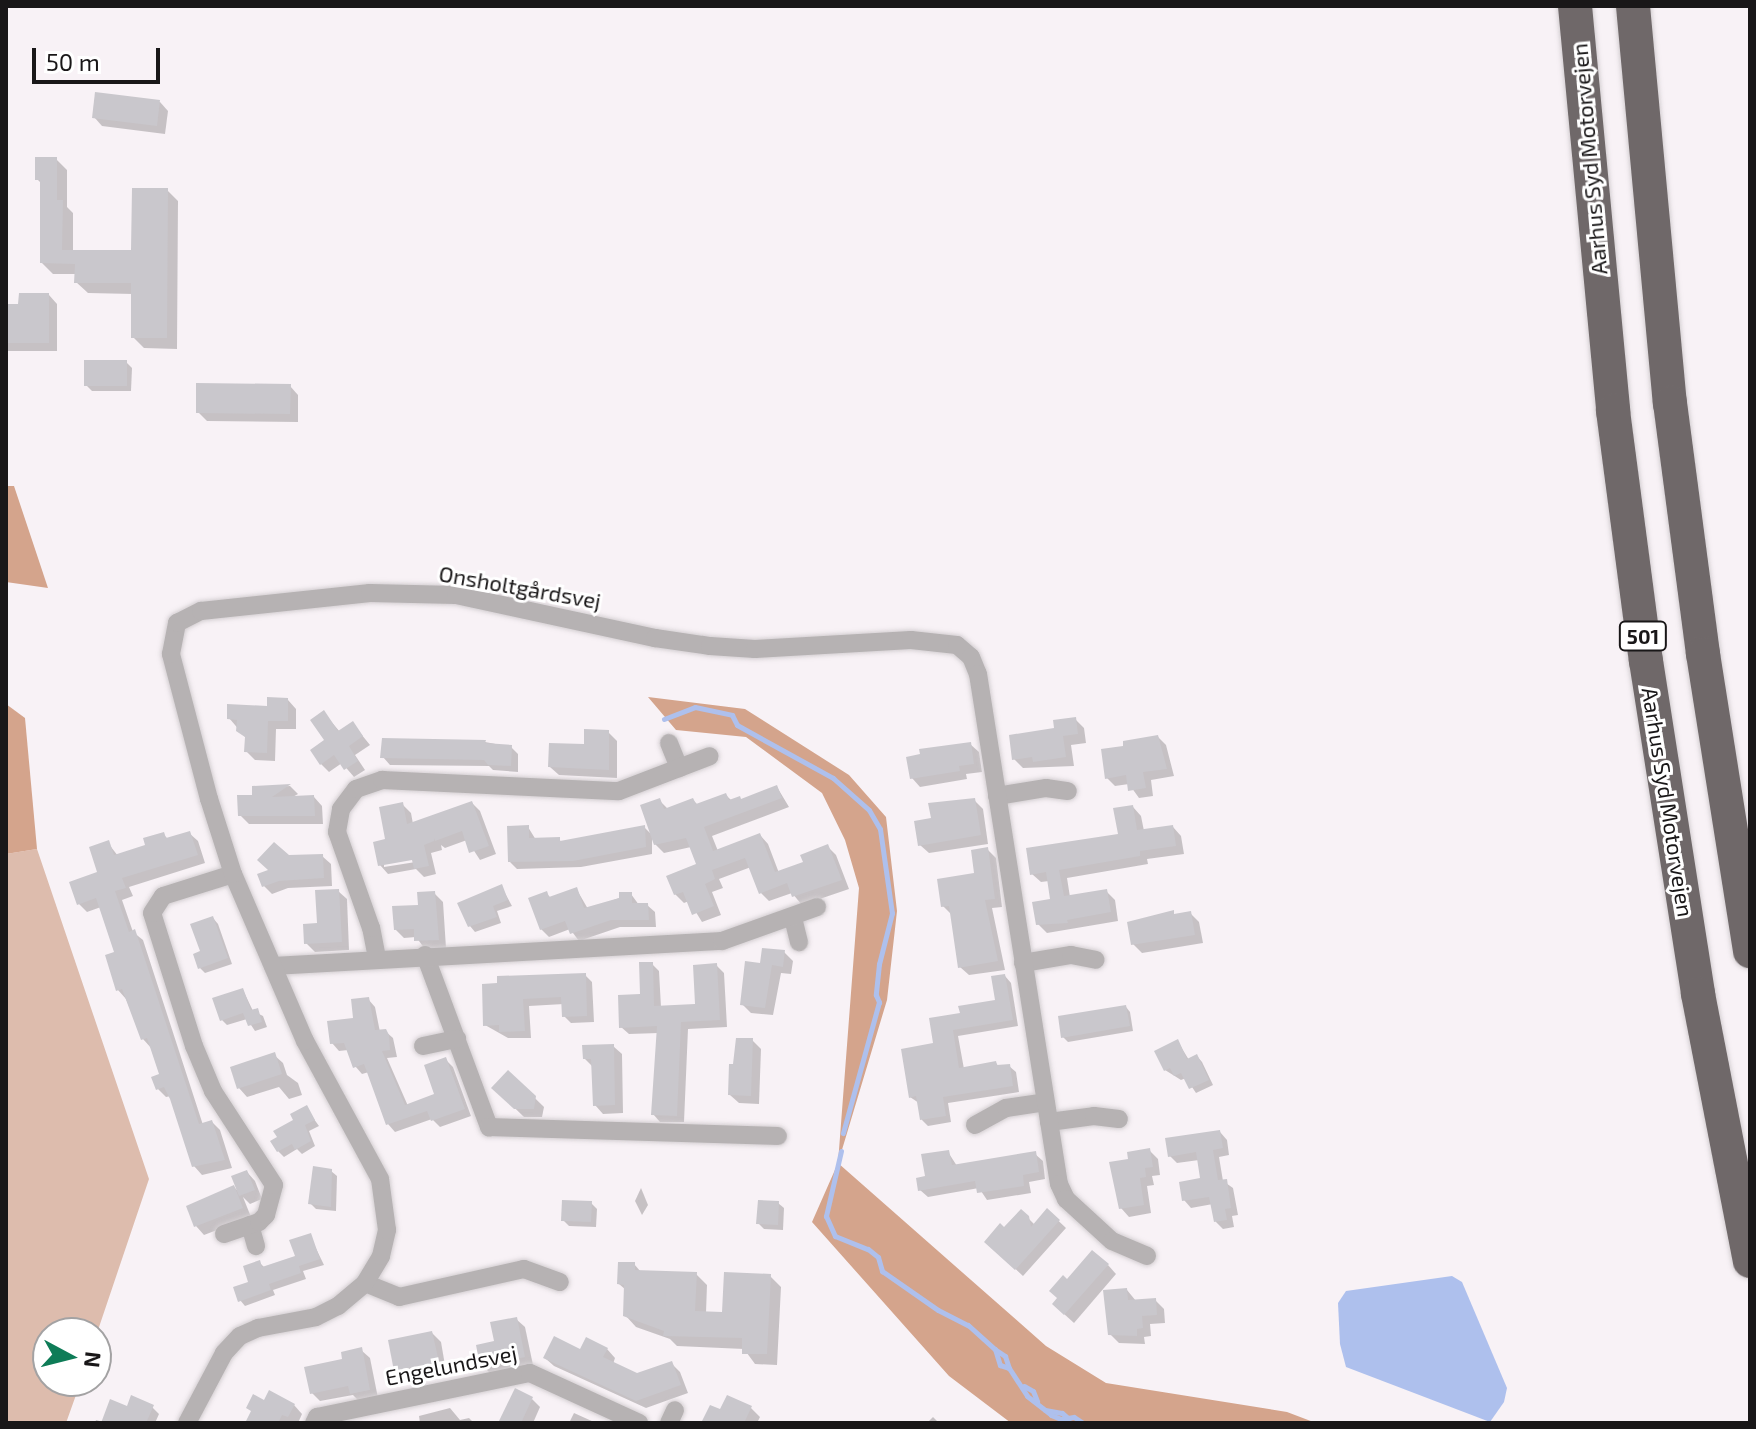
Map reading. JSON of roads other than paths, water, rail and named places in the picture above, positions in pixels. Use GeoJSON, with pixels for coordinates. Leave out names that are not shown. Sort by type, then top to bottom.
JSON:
{"type":"FeatureCollection","features":[{"type":"Feature","properties":{"kind":"highway","name":"Aarhus Syd Motorvejen"},"geometry":{"type":"LineString","coordinates":[[1575,6],[1613,411],[1646,661],[1698,994],[1750,1261]]}},
{"type":"Feature","properties":{"kind":"highway","name":"501"},"geometry":{"type":"LineString","coordinates":[[1633,6],[1670,403],[1703,654],[1750,951]]}},
{"type":"Feature","properties":{"kind":"street","name":"Onsholtgårdsvej"},"geometry":{"type":"LineString","coordinates":[[187,1423],[212,1372],[240,1336],[258,1328],[316,1317],[338,1306],[365,1283],[381,1256],[387,1230],[380,1179],[305,1041],[233,874],[171,654],[177,623],[201,611],[370,593],[456,595],[655,638],[710,646],[755,649],[911,640],[957,645],[971,657],[978,674],[1059,1184],[1066,1199],[1112,1241],[1147,1256]]}},
{"type":"Feature","properties":{"kind":"street"},"geometry":{"type":"LineString","coordinates":[[669,743],[679,768]]}},
{"type":"Feature","properties":{"kind":"street"},"geometry":{"type":"LineString","coordinates":[[377,958],[371,928],[337,832],[341,809],[356,789],[382,780],[619,791],[710,756]]}},
{"type":"Feature","properties":{"kind":"street"},"geometry":{"type":"LineString","coordinates":[[997,796],[1046,788],[1068,791]]}},
{"type":"Feature","properties":{"kind":"street"},"geometry":{"type":"LineString","coordinates":[[224,1234],[250,1225],[266,1215],[274,1195],[274,1185],[213,1091],[194,1046],[152,923],[152,913],[163,896],[233,874]]}},
{"type":"Feature","properties":{"kind":"street"},"geometry":{"type":"LineString","coordinates":[[273,966],[425,955],[722,941],[817,907]]}},
{"type":"Feature","properties":{"kind":"street"},"geometry":{"type":"LineString","coordinates":[[793,918],[799,942]]}},
{"type":"Feature","properties":{"kind":"street"},"geometry":{"type":"LineString","coordinates":[[425,955],[489,1127],[778,1136]]}},
{"type":"Feature","properties":{"kind":"street"},"geometry":{"type":"LineString","coordinates":[[1023,963],[1071,955],[1096,960]]}},
{"type":"Feature","properties":{"kind":"street"},"geometry":{"type":"LineString","coordinates":[[423,1046],[457,1039]]}},
{"type":"Feature","properties":{"kind":"street"},"geometry":{"type":"LineString","coordinates":[[975,1125],[1006,1108],[1046,1102]]}},
{"type":"Feature","properties":{"kind":"street"},"geometry":{"type":"LineString","coordinates":[[1049,1122],[1094,1116],[1119,1119]]}},
{"type":"Feature","properties":{"kind":"street"},"geometry":{"type":"LineString","coordinates":[[250,1225],[256,1246]]}},
{"type":"Feature","properties":{"kind":"street"},"geometry":{"type":"LineString","coordinates":[[365,1283],[399,1297],[524,1269],[560,1282]]}},
{"type":"Feature","properties":{"kind":"street","name":"Engelundsvej"},"geometry":{"type":"LineString","coordinates":[[314,1423],[317,1417],[530,1373],[639,1423]]}},
{"type":"Feature","properties":{"kind":"water"},"geometry":{"type":"Polygon","coordinates":[[[1452,1276],[1462,1282],[1507,1388],[1504,1402],[1490,1422],[1346,1367],[1340,1344],[1338,1303],[1346,1291],[1452,1276]]]}},
{"type":"Feature","properties":{"kind":"waterway"},"geometry":{"type":"LineString","coordinates":[[664,719],[695,707],[732,715],[737,725],[833,778],[869,810],[880,829],[892,913],[879,964],[876,995],[879,1002],[843,1133]]}},
{"type":"Feature","properties":{"kind":"waterway"},"geometry":{"type":"LineString","coordinates":[[841,1151],[826,1216],[835,1236],[868,1249],[878,1257],[882,1271],[938,1310],[968,1325],[995,1349],[1000,1365],[1009,1368],[1027,1396],[1051,1415],[1061,1419],[1074,1417],[1083,1423]]}},
{"type":"Feature","properties":{"kind":"waterway"},"geometry":{"type":"LineString","coordinates":[[996,1350],[1005,1356],[1009,1368]]}},
{"type":"Feature","properties":{"kind":"waterway"},"geometry":{"type":"LineString","coordinates":[[1024,1386],[1033,1391],[1037,1401]]}},
{"type":"Feature","properties":{"kind":"waterway"},"geometry":{"type":"LineString","coordinates":[[1045,1410],[1062,1413],[1069,1419]]}}]}
